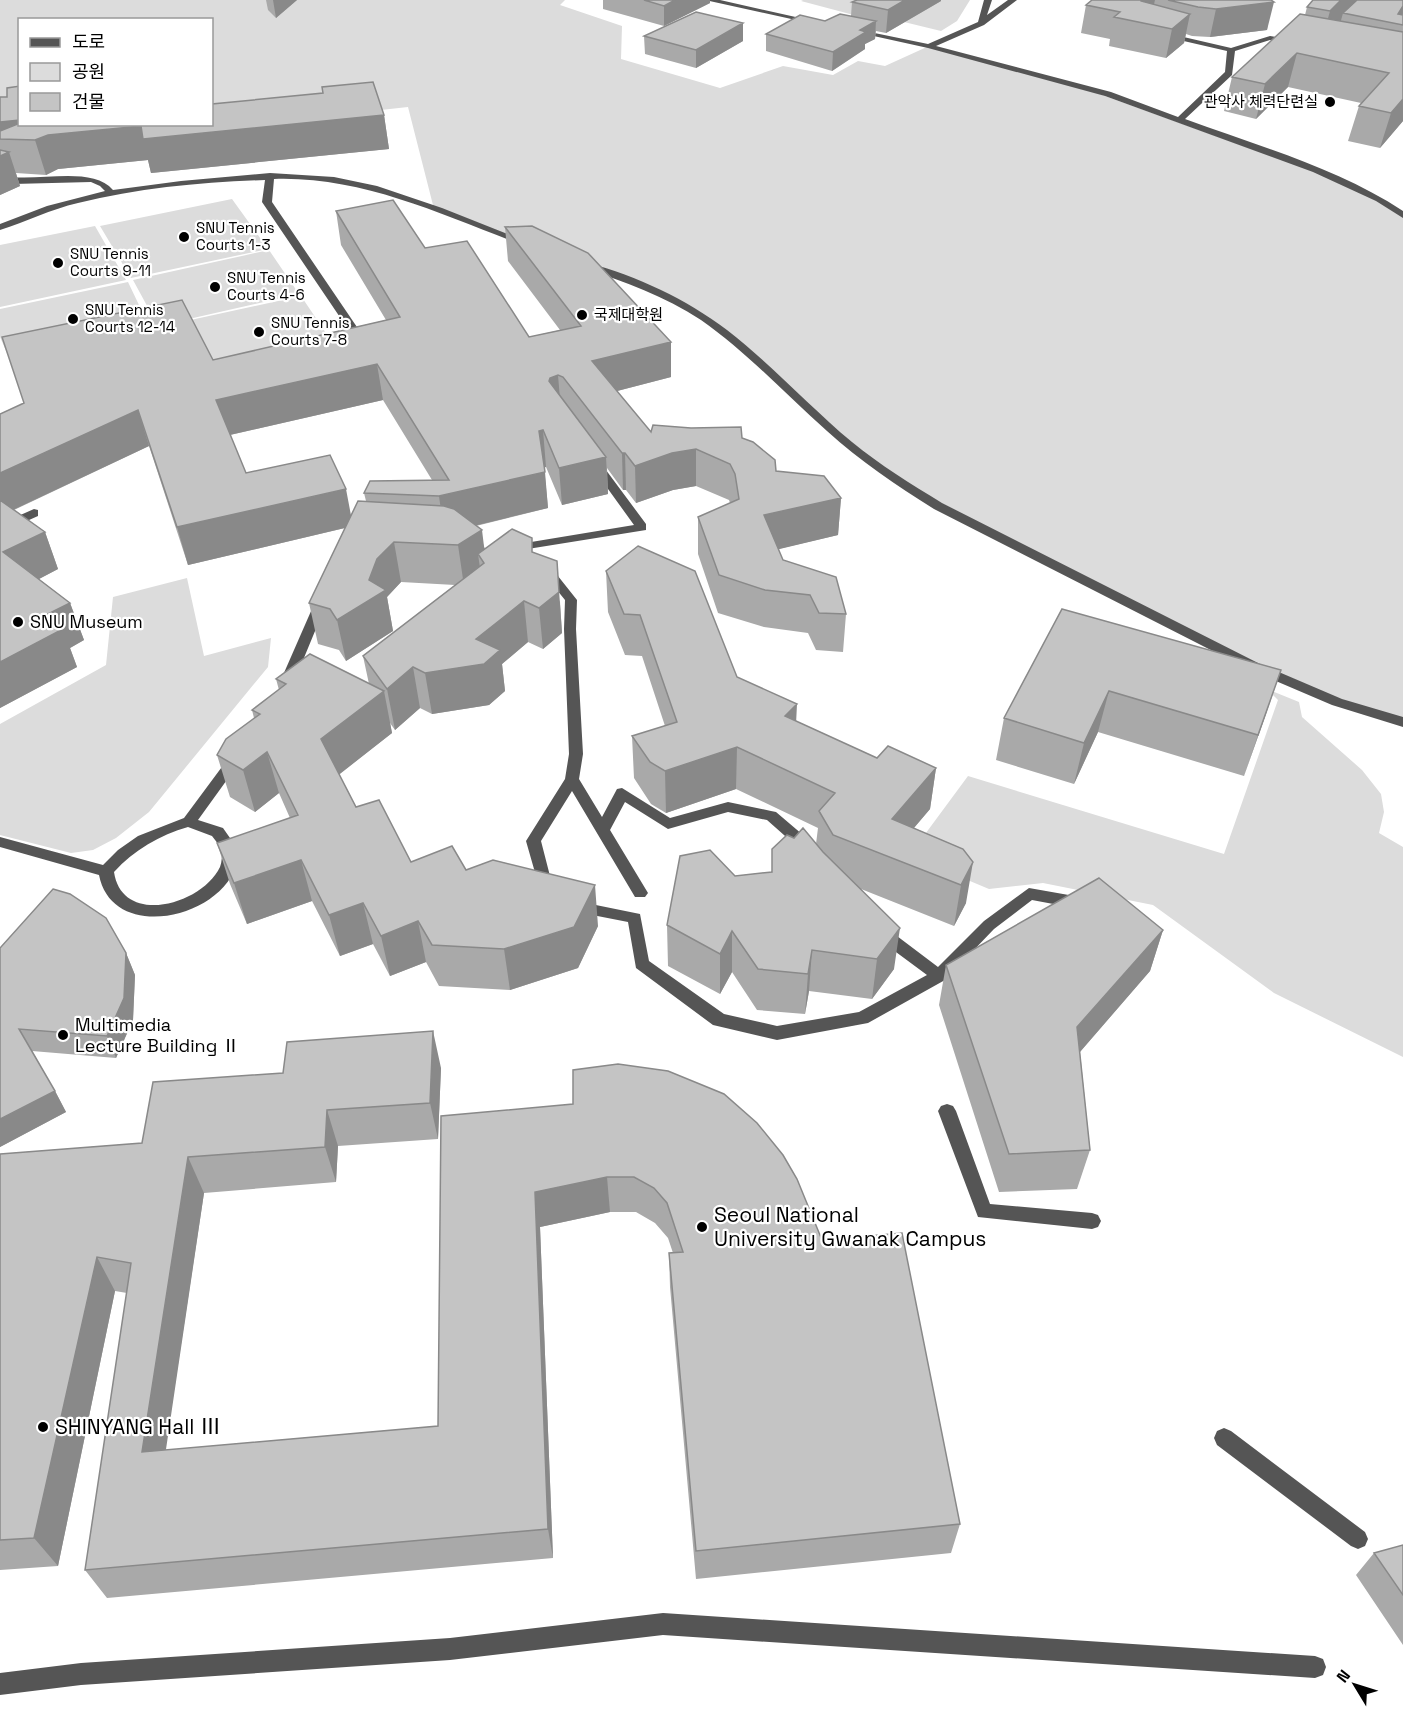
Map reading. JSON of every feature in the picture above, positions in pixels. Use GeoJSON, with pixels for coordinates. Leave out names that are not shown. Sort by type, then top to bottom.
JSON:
{"type":"FeatureCollection","features":[{"type":"Feature","properties":{"kind":"street"},"geometry":{"type":"LineString","coordinates":[[709,0],[825,24]]}},
{"type":"Feature","properties":{"kind":"street"},"geometry":{"type":"LineString","coordinates":[[981,23],[988,0]]}},
{"type":"Feature","properties":{"kind":"street"},"geometry":{"type":"LineString","coordinates":[[930,46],[981,23],[1013,0]]}},
{"type":"Feature","properties":{"kind":"street"},"geometry":{"type":"LineString","coordinates":[[848,29],[930,46],[1108,94],[1316,170],[1378,199],[1403,215]]}},
{"type":"Feature","properties":{"kind":"street"},"geometry":{"type":"LineString","coordinates":[[1153,31],[1232,50],[1270,38],[1302,44]]}},
{"type":"Feature","properties":{"kind":"street"},"geometry":{"type":"LineString","coordinates":[[1179,120],[1229,73],[1232,50]]}},
{"type":"Feature","properties":{"kind":"street"},"geometry":{"type":"LineString","coordinates":[[270,176],[267,202],[356,333]]}},
{"type":"Feature","properties":{"kind":"street"},"geometry":{"type":"LineString","coordinates":[[0,227],[56,205],[110,192],[270,176],[313,177],[386,192],[531,245]]}},
{"type":"Feature","properties":{"kind":"street"},"geometry":{"type":"LineString","coordinates":[[0,178],[24,184],[87,178],[99,180],[108,187],[110,192]]}},
{"type":"Feature","properties":{"kind":"street"},"geometry":{"type":"LineString","coordinates":[[574,261],[671,299],[702,317],[733,339],[848,444],[892,477],[938,506],[1255,668],[1337,702],[1403,722]]}},
{"type":"Feature","properties":{"kind":"street"},"geometry":{"type":"LineString","coordinates":[[507,556],[642,528],[588,453]]}},
{"type":"Feature","properties":{"kind":"street"},"geometry":{"type":"LineString","coordinates":[[0,529],[34,513]]}},
{"type":"Feature","properties":{"kind":"street"},"geometry":{"type":"LineString","coordinates":[[537,566],[548,570],[571,600],[570,629],[576,754],[572,779],[554,811],[533,841],[543,879],[582,908],[635,918],[642,964],[719,1020],[777,1032],[862,1018],[939,976],[989,925],[1029,894],[1089,904],[1098,909]]}},
{"type":"Feature","properties":{"kind":"street"},"geometry":{"type":"LineString","coordinates":[[283,693],[327,585]]}},
{"type":"Feature","properties":{"kind":"street"},"geometry":{"type":"LineString","coordinates":[[189,822],[243,748]]}},
{"type":"Feature","properties":{"kind":"street"},"geometry":{"type":"LineString","coordinates":[[572,779],[640,893]]}},
{"type":"Feature","properties":{"kind":"street"},"geometry":{"type":"LineString","coordinates":[[603,829],[622,793],[668,824],[728,807],[771,816],[798,838],[814,868]]}},
{"type":"Feature","properties":{"kind":"street"},"geometry":{"type":"LineString","coordinates":[[189,822],[217,830],[226,838],[231,848],[230,860],[223,875],[201,899],[184,907],[164,912],[132,907],[114,896],[108,886],[106,871],[117,857],[145,839],[173,826],[189,822]]}},
{"type":"Feature","properties":{"kind":"street"},"geometry":{"type":"LineString","coordinates":[[0,842],[106,871]]}},
{"type":"Feature","properties":{"kind":"street"},"geometry":{"type":"LineString","coordinates":[[873,927],[939,976]]}},
{"type":"Feature","properties":{"kind":"street"},"geometry":{"type":"LineString","coordinates":[[947,1111],[984,1210],[1092,1221]]}},
{"type":"Feature","properties":{"kind":"street"},"geometry":{"type":"LineString","coordinates":[[1224,1438],[1358,1539]]}},
{"type":"Feature","properties":{"kind":"street"},"geometry":{"type":"LineString","coordinates":[[0,1684],[96,1673],[450,1649],[663,1624],[1315,1667]]}},
{"type":"Feature","properties":{"kind":"green space"},"geometry":{"type":"Polygon","coordinates":[[[0,0],[565,0],[560,5],[622,26],[621,59],[720,88],[783,66],[833,75],[858,61],[885,66],[929,46],[1066,82],[1341,181],[1403,215],[1403,722],[1255,667],[892,477],[733,339],[671,299],[434,209],[408,107],[209,129],[213,126],[213,18],[18,18],[18,116],[0,119],[0,0]]]}},
{"type":"Feature","properties":{"kind":"green space"},"geometry":{"type":"Polygon","coordinates":[[[861,0],[865,18],[801,1],[861,0]]]}},
{"type":"Feature","properties":{"kind":"green space"},"geometry":{"type":"Polygon","coordinates":[[[937,0],[970,0],[957,21],[941,31],[904,22],[937,0]]]}},
{"type":"Feature","properties":{"kind":"green space","name":"SNU Tennis Courts 1-3"},"geometry":{"type":"Polygon","coordinates":[[[232,199],[268,249],[131,278],[100,226],[232,199]]]}},
{"type":"Feature","properties":{"kind":"green space","name":"SNU Tennis Courts 9-11"},"geometry":{"type":"Polygon","coordinates":[[[95,226],[126,280],[0,307],[0,245],[95,226]]]}},
{"type":"Feature","properties":{"kind":"green space","name":"SNU Tennis Courts 4-6"},"geometry":{"type":"Polygon","coordinates":[[[269,250],[299,294],[158,326],[133,280],[269,250]]]}},
{"type":"Feature","properties":{"kind":"green space","name":"SNU Tennis Courts 12-14"},"geometry":{"type":"Polygon","coordinates":[[[128,282],[150,328],[10,360],[0,337],[0,309],[128,282]]]}},
{"type":"Feature","properties":{"kind":"green space","name":"SNU Tennis Courts 7-8"},"geometry":{"type":"Polygon","coordinates":[[[301,296],[332,342],[214,370],[186,321],[301,296]]]}},
{"type":"Feature","properties":{"kind":"green space"},"geometry":{"type":"Polygon","coordinates":[[[187,578],[204,656],[271,638],[268,667],[149,812],[116,838],[93,850],[71,853],[0,835],[0,724],[106,665],[113,597],[187,578]]]}},
{"type":"Feature","properties":{"kind":"green space"},"geometry":{"type":"Polygon","coordinates":[[[1267,689],[1299,702],[1302,717],[1362,770],[1381,794],[1384,812],[1379,833],[1403,847],[1403,1057],[1274,993],[1153,905],[1043,883],[989,889],[958,876],[920,841],[968,776],[1224,854],[1278,700],[1267,689]]]}},
{"type":"Feature","properties":{"kind":"building"},"geometry":{"type":"Polygon","coordinates":[[[644,0],[675,0],[664,6],[644,0]]]}},
{"type":"Feature","properties":{"kind":"building"},"geometry":{"type":"Polygon","coordinates":[[[857,0],[905,0],[888,10],[852,2],[857,0]]]}},
{"type":"Feature","properties":{"kind":"building"},"geometry":{"type":"Polygon","coordinates":[[[1092,0],[1141,0],[1190,14],[1172,29],[1114,17],[1120,12],[1086,5],[1092,0]]]}},
{"type":"Feature","properties":{"kind":"building"},"geometry":{"type":"Polygon","coordinates":[[[1168,0],[1271,0],[1274,2],[1216,9],[1168,0]]]}},
{"type":"Feature","properties":{"kind":"building"},"geometry":{"type":"Polygon","coordinates":[[[1313,0],[1341,0],[1330,11],[1307,7],[1313,0]]]}},
{"type":"Feature","properties":{"kind":"building"},"geometry":{"type":"Polygon","coordinates":[[[1357,0],[1403,0],[1403,6],[1398,14],[1403,15],[1403,25],[1343,13],[1357,0]]]}},
{"type":"Feature","properties":{"kind":"building"},"geometry":{"type":"Polygon","coordinates":[[[696,12],[743,23],[696,50],[644,36],[696,12]]]}},
{"type":"Feature","properties":{"kind":"building"},"geometry":{"type":"Polygon","coordinates":[[[840,14],[876,21],[860,30],[866,32],[833,52],[766,34],[800,15],[825,21],[840,14]]]}},
{"type":"Feature","properties":{"kind":"building"},"geometry":{"type":"Polygon","coordinates":[[[1300,14],[1403,32],[1403,99],[1391,113],[1359,106],[1389,73],[1297,53],[1265,84],[1232,77],[1300,14]]]}},
{"type":"Feature","properties":{"kind":"building"},"geometry":{"type":"Polygon","coordinates":[[[373,82],[384,115],[143,139],[141,126],[213,126],[213,104],[323,93],[322,87],[373,82]]]}},
{"type":"Feature","properties":{"kind":"building"},"geometry":{"type":"Polygon","coordinates":[[[18,86],[18,120],[0,122],[0,97],[7,97],[7,88],[18,86]]]}},
{"type":"Feature","properties":{"kind":"building"},"geometry":{"type":"Polygon","coordinates":[[[18,124],[18,126],[141,126],[48,135],[35,140],[0,139],[0,131],[18,124]]]}},
{"type":"Feature","properties":{"kind":"building"},"geometry":{"type":"Polygon","coordinates":[[[0,150],[9,152],[0,156],[0,150]]]}},
{"type":"Feature","properties":{"kind":"building"},"geometry":{"type":"Polygon","coordinates":[[[393,200],[425,248],[467,241],[529,337],[581,326],[505,227],[532,226],[588,253],[671,342],[592,361],[651,432],[653,425],[691,428],[741,427],[742,438],[753,442],[775,460],[776,471],[824,476],[841,498],[764,515],[783,560],[836,577],[846,614],[819,613],[810,595],[765,590],[719,575],[698,517],[739,499],[735,474],[730,464],[696,449],[672,453],[635,466],[625,453],[622,453],[563,377],[558,375],[550,378],[549,381],[606,457],[559,468],[543,430],[539,431],[545,472],[439,496],[364,493],[370,481],[449,480],[377,364],[216,400],[246,473],[330,455],[346,489],[177,527],[138,410],[0,473],[0,414],[24,403],[2,337],[182,300],[213,360],[400,317],[336,211],[393,200]]]}},
{"type":"Feature","properties":{"kind":"building"},"geometry":{"type":"Polygon","coordinates":[[[0,500],[45,532],[3,552],[70,603],[46,615],[63,629],[0,662],[0,500]]]}},
{"type":"Feature","properties":{"kind":"building"},"geometry":{"type":"Polygon","coordinates":[[[358,501],[444,506],[454,509],[482,530],[458,545],[394,542],[377,559],[369,580],[386,590],[337,620],[330,609],[309,603],[358,501]]]}},
{"type":"Feature","properties":{"kind":"building"},"geometry":{"type":"Polygon","coordinates":[[[512,529],[532,538],[532,552],[557,561],[559,592],[539,608],[524,601],[476,639],[500,650],[484,664],[425,673],[413,667],[387,689],[363,656],[484,563],[478,554],[512,529]]]}},
{"type":"Feature","properties":{"kind":"building"},"geometry":{"type":"Polygon","coordinates":[[[638,546],[695,571],[737,677],[797,704],[785,716],[877,758],[888,746],[936,768],[892,819],[963,849],[973,862],[961,885],[833,835],[819,811],[835,793],[737,747],[665,771],[650,762],[632,736],[677,722],[640,615],[624,614],[606,571],[638,546]]]}},
{"type":"Feature","properties":{"kind":"building"},"geometry":{"type":"Polygon","coordinates":[[[1062,609],[1281,670],[1258,735],[1109,691],[1084,743],[1004,718],[1062,609]]]}},
{"type":"Feature","properties":{"kind":"building"},"geometry":{"type":"Polygon","coordinates":[[[310,654],[384,691],[321,739],[356,807],[379,800],[411,862],[452,846],[466,870],[493,860],[595,885],[574,927],[504,949],[432,945],[418,921],[381,936],[363,903],[329,915],[301,860],[234,883],[217,843],[298,815],[267,752],[243,770],[217,755],[226,739],[260,714],[252,710],[286,684],[276,679],[310,654]]]}},
{"type":"Feature","properties":{"kind":"building"},"geometry":{"type":"Polygon","coordinates":[[[803,828],[823,852],[900,928],[877,959],[812,950],[808,974],[758,969],[732,931],[720,954],[667,925],[680,856],[710,850],[735,876],[772,872],[772,849],[787,835],[794,838],[803,828]]]}},
{"type":"Feature","properties":{"kind":"building"},"geometry":{"type":"Polygon","coordinates":[[[1099,878],[1163,930],[1077,1027],[1090,1150],[1009,1154],[946,965],[1099,878]]]}},
{"type":"Feature","properties":{"kind":"building","name":"Multimedia Lecture Building Ⅱ"},"geometry":{"type":"Polygon","coordinates":[[[53,889],[70,894],[106,918],[126,953],[124,998],[107,1036],[19,1029],[55,1091],[0,1119],[0,948],[53,889]]]}},
{"type":"Feature","properties":{"kind":"building"},"geometry":{"type":"Polygon","coordinates":[[[433,1031],[430,1103],[327,1110],[325,1147],[188,1157],[142,1452],[438,1426],[441,1116],[573,1104],[573,1070],[618,1064],[668,1071],[724,1094],[757,1123],[783,1155],[797,1179],[822,1240],[902,1233],[960,1524],[696,1551],[669,1253],[683,1252],[667,1203],[654,1188],[634,1177],[607,1177],[535,1192],[548,1529],[85,1570],[131,1263],[97,1257],[34,1538],[0,1540],[0,1154],[142,1143],[153,1082],[283,1073],[287,1042],[433,1031]]]}},
{"type":"Feature","properties":{"kind":"building"},"geometry":{"type":"Polygon","coordinates":[[[1403,1545],[1403,1595],[1374,1553],[1403,1545]]]}},
{"type":"Feature","properties":{"kind":"place","name":"관악사 체력단련실"},"geometry":{"type":"Point","coordinates":[1330,102]}},
{"type":"Feature","properties":{"kind":"place","name":"SNU Tennis Courts 1-3"},"geometry":{"type":"Point","coordinates":[184,237]}},
{"type":"Feature","properties":{"kind":"place","name":"SNU Tennis Courts 9-11"},"geometry":{"type":"Point","coordinates":[58,263]}},
{"type":"Feature","properties":{"kind":"place","name":"SNU Tennis Courts 4-6"},"geometry":{"type":"Point","coordinates":[215,287]}},
{"type":"Feature","properties":{"kind":"place","name":"국제대학원"},"geometry":{"type":"Point","coordinates":[582,315]}},
{"type":"Feature","properties":{"kind":"place","name":"SNU Tennis Courts 12-14"},"geometry":{"type":"Point","coordinates":[73,319]}},
{"type":"Feature","properties":{"kind":"place","name":"SNU Tennis Courts 7-8"},"geometry":{"type":"Point","coordinates":[259,332]}},
{"type":"Feature","properties":{"kind":"place","name":"SNU Museum"},"geometry":{"type":"Point","coordinates":[18,622]}},
{"type":"Feature","properties":{"kind":"place","name":"Multimedia Lecture Building Ⅱ"},"geometry":{"type":"Point","coordinates":[63,1035]}},
{"type":"Feature","properties":{"kind":"place","name":"Seoul National University Gwanak Campus"},"geometry":{"type":"Point","coordinates":[702,1227]}},
{"type":"Feature","properties":{"kind":"place","name":"SHINYANG Hall Ⅲ"},"geometry":{"type":"Point","coordinates":[43,1427]}}]}
